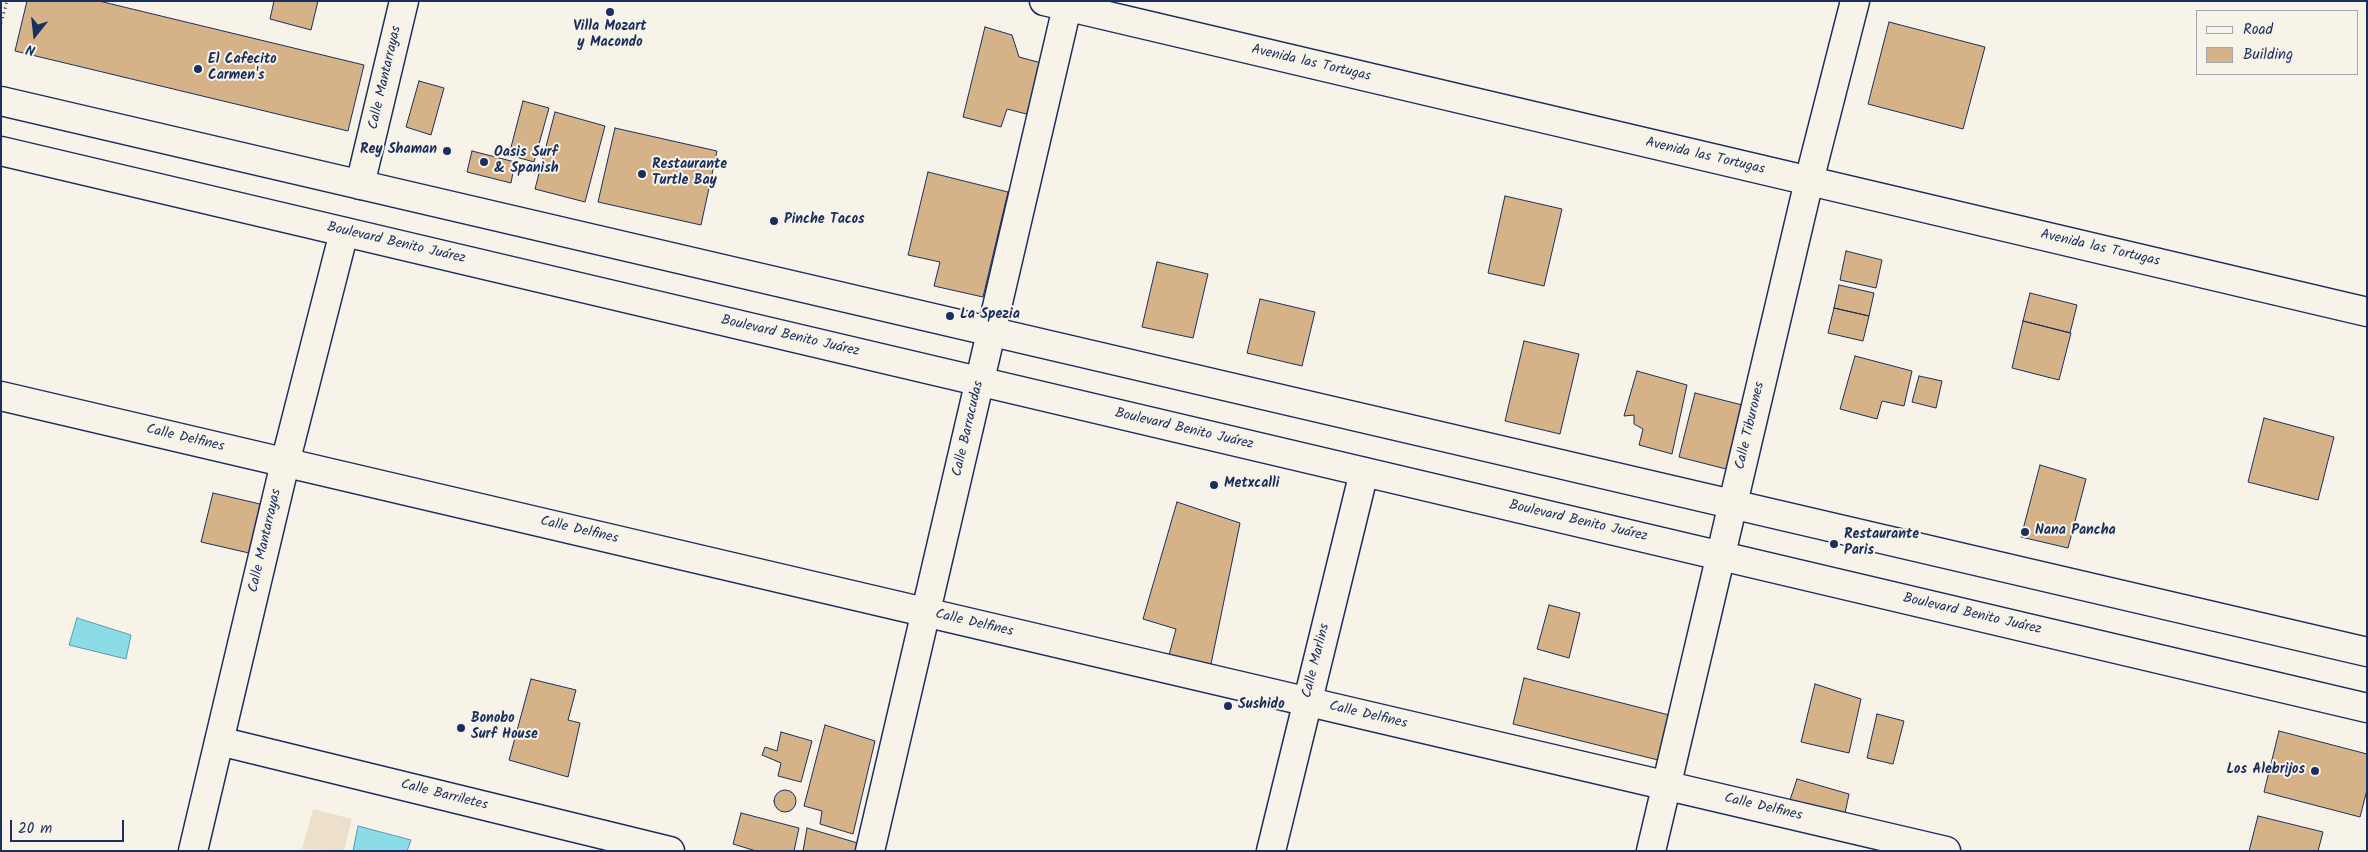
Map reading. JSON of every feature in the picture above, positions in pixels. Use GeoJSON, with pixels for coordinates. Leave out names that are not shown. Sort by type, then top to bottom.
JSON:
{"type":"FeatureCollection","features":[{"type":"Feature","properties":{"kind":"street","name":"Calle Mantarrayas"},"geometry":{"type":"LineString","coordinates":[[360,185],[404,1]]}},
{"type":"Feature","properties":{"kind":"street","name":"Calle Tiburones"},"geometry":{"type":"LineString","coordinates":[[1651,851],[1808,181],[1855,1]]}},
{"type":"Feature","properties":{"kind":"street","name":"Avenida las Tortugas"},"geometry":{"type":"LineString","coordinates":[[1056,4],[2367,312]]}},
{"type":"Feature","properties":{"kind":"street","name":"Calle Barracudas"},"geometry":{"type":"LineString","coordinates":[[870,851],[991,332],[1056,4]]}},
{"type":"Feature","properties":{"kind":"street"},"geometry":{"type":"LineString","coordinates":[[1,101],[2367,652]]}},
{"type":"Feature","properties":{"kind":"street","name":"Boulevard Benito Juárez"},"geometry":{"type":"LineString","coordinates":[[1,151],[2367,708]]}},
{"type":"Feature","properties":{"kind":"street","name":"Calle Mantarrayas"},"geometry":{"type":"LineString","coordinates":[[193,851],[284,462],[344,232]]}},
{"type":"Feature","properties":{"kind":"street","name":"Calle Delfines"},"geometry":{"type":"LineString","coordinates":[[1,396],[1946,851]]}},
{"type":"Feature","properties":{"kind":"street","name":"Calle Marlins"},"geometry":{"type":"LineString","coordinates":[[1271,851],[1364,472]]}},
{"type":"Feature","properties":{"kind":"street","name":"Calle Barriletes"},"geometry":{"type":"LineString","coordinates":[[219,741],[670,851]]}},
{"type":"Feature","properties":{"kind":"path"},"geometry":{"type":"LineString","coordinates":[[1,24],[7,1]]}},
{"type":"Feature","properties":{"kind":"shaded area"},"geometry":{"type":"Polygon","coordinates":[[[313,809],[352,819],[344,851],[302,849],[313,809]]]}},
{"type":"Feature","properties":{"kind":"water"},"geometry":{"type":"Polygon","coordinates":[[[77,618],[131,635],[126,659],[69,645],[77,618]]]}},
{"type":"Feature","properties":{"kind":"water"},"geometry":{"type":"Polygon","coordinates":[[[358,826],[411,840],[407,851],[353,851],[358,826]]]}},
{"type":"Feature","properties":{"kind":"building"},"geometry":{"type":"Polygon","coordinates":[[[27,1],[99,1],[364,65],[348,131],[15,51],[27,1]]]}},
{"type":"Feature","properties":{"kind":"building"},"geometry":{"type":"Polygon","coordinates":[[[274,1],[318,1],[311,30],[270,19],[274,1]]]}},
{"type":"Feature","properties":{"kind":"building"},"geometry":{"type":"Polygon","coordinates":[[[1889,22],[1985,47],[1963,129],[1868,104],[1889,22]]]}},
{"type":"Feature","properties":{"kind":"building"},"geometry":{"type":"Polygon","coordinates":[[[985,27],[1012,35],[1019,57],[1049,65],[1038,117],[1007,109],[1001,127],[963,117],[985,27]]]}},
{"type":"Feature","properties":{"kind":"building"},"geometry":{"type":"Polygon","coordinates":[[[419,81],[444,88],[431,135],[406,127],[419,81]]]}},
{"type":"Feature","properties":{"kind":"building"},"geometry":{"type":"Polygon","coordinates":[[[523,101],[549,108],[534,162],[509,155],[523,101]]]}},
{"type":"Feature","properties":{"kind":"building"},"geometry":{"type":"Polygon","coordinates":[[[555,112],[605,126],[585,202],[535,189],[555,112]]]}},
{"type":"Feature","properties":{"kind":"building"},"geometry":{"type":"Polygon","coordinates":[[[615,128],[717,151],[701,225],[598,202],[615,128]]]}},
{"type":"Feature","properties":{"kind":"building"},"geometry":{"type":"Polygon","coordinates":[[[472,151],[515,162],[511,183],[467,172],[472,151]]]}},
{"type":"Feature","properties":{"kind":"building"},"geometry":{"type":"Polygon","coordinates":[[[928,172],[1008,192],[983,297],[934,286],[940,262],[908,255],[928,172]]]}},
{"type":"Feature","properties":{"kind":"building"},"geometry":{"type":"Polygon","coordinates":[[[1505,196],[1562,209],[1544,286],[1488,273],[1505,196]]]}},
{"type":"Feature","properties":{"kind":"building"},"geometry":{"type":"Polygon","coordinates":[[[1846,251],[1882,260],[1876,288],[1840,280],[1846,251]]]}},
{"type":"Feature","properties":{"kind":"building"},"geometry":{"type":"Polygon","coordinates":[[[1157,262],[1208,274],[1193,338],[1142,327],[1157,262]]]}},
{"type":"Feature","properties":{"kind":"building"},"geometry":{"type":"Polygon","coordinates":[[[1839,285],[1874,293],[1869,316],[1834,308],[1839,285]]]}},
{"type":"Feature","properties":{"kind":"building"},"geometry":{"type":"Polygon","coordinates":[[[2030,293],[2077,305],[2070,333],[2023,321],[2030,293]]]}},
{"type":"Feature","properties":{"kind":"building"},"geometry":{"type":"Polygon","coordinates":[[[1260,299],[1315,312],[1302,366],[1247,353],[1260,299]]]}},
{"type":"Feature","properties":{"kind":"building"},"geometry":{"type":"Polygon","coordinates":[[[1834,308],[1869,316],[1863,341],[1828,333],[1834,308]]]}},
{"type":"Feature","properties":{"kind":"building"},"geometry":{"type":"Polygon","coordinates":[[[2023,321],[2071,333],[2059,380],[2012,368],[2023,321]]]}},
{"type":"Feature","properties":{"kind":"building"},"geometry":{"type":"Polygon","coordinates":[[[1524,341],[1579,354],[1560,434],[1505,421],[1524,341]]]}},
{"type":"Feature","properties":{"kind":"building"},"geometry":{"type":"Polygon","coordinates":[[[1855,356],[1912,371],[1904,406],[1882,401],[1877,419],[1840,409],[1855,356]]]}},
{"type":"Feature","properties":{"kind":"building"},"geometry":{"type":"Polygon","coordinates":[[[1637,371],[1687,385],[1672,454],[1639,445],[1643,429],[1634,424],[1634,415],[1624,416],[1637,371]]]}},
{"type":"Feature","properties":{"kind":"building"},"geometry":{"type":"Polygon","coordinates":[[[1919,376],[1942,381],[1936,408],[1912,402],[1919,376]]]}},
{"type":"Feature","properties":{"kind":"building"},"geometry":{"type":"Polygon","coordinates":[[[1695,393],[1750,407],[1734,471],[1679,457],[1695,393]]]}},
{"type":"Feature","properties":{"kind":"building"},"geometry":{"type":"Polygon","coordinates":[[[2264,418],[2334,437],[2318,500],[2248,482],[2264,418]]]}},
{"type":"Feature","properties":{"kind":"building"},"geometry":{"type":"Polygon","coordinates":[[[2040,465],[2086,479],[2068,548],[2021,537],[2040,465]]]}},
{"type":"Feature","properties":{"kind":"building"},"geometry":{"type":"Polygon","coordinates":[[[213,493],[260,504],[249,553],[201,542],[213,493]]]}},
{"type":"Feature","properties":{"kind":"building"},"geometry":{"type":"Polygon","coordinates":[[[1177,502],[1240,523],[1211,664],[1169,655],[1176,629],[1143,619],[1177,502]]]}},
{"type":"Feature","properties":{"kind":"building"},"geometry":{"type":"Polygon","coordinates":[[[1549,605],[1580,613],[1569,658],[1537,649],[1549,605]]]}},
{"type":"Feature","properties":{"kind":"building"},"geometry":{"type":"Polygon","coordinates":[[[1524,678],[1669,715],[1658,760],[1513,724],[1524,678]]]}},
{"type":"Feature","properties":{"kind":"building"},"geometry":{"type":"Polygon","coordinates":[[[531,679],[576,690],[568,720],[580,723],[568,777],[509,760],[531,679]]]}},
{"type":"Feature","properties":{"kind":"building"},"geometry":{"type":"Polygon","coordinates":[[[1815,684],[1861,699],[1849,753],[1801,742],[1815,684]]]}},
{"type":"Feature","properties":{"kind":"building"},"geometry":{"type":"Polygon","coordinates":[[[1877,714],[1904,721],[1893,764],[1867,758],[1877,714]]]}},
{"type":"Feature","properties":{"kind":"building"},"geometry":{"type":"Polygon","coordinates":[[[825,725],[875,741],[853,834],[820,824],[822,811],[804,806],[825,725]]]}},
{"type":"Feature","properties":{"kind":"building"},"geometry":{"type":"Polygon","coordinates":[[[2279,731],[2367,754],[2367,790],[2360,817],[2264,792],[2279,731]]]}},
{"type":"Feature","properties":{"kind":"building"},"geometry":{"type":"Polygon","coordinates":[[[781,732],[812,741],[801,782],[778,776],[781,763],[762,755],[765,747],[777,751],[781,732]]]}},
{"type":"Feature","properties":{"kind":"building"},"geometry":{"type":"Polygon","coordinates":[[[1797,779],[1849,794],[1844,818],[1789,803],[1797,779]]]}},
{"type":"Feature","properties":{"kind":"building"},"geometry":{"type":"Polygon","coordinates":[[[785,790],[793,793],[796,801],[793,809],[785,812],[777,809],[774,801],[777,793],[785,790]]]}},
{"type":"Feature","properties":{"kind":"building"},"geometry":{"type":"Polygon","coordinates":[[[741,813],[799,828],[794,851],[756,851],[733,844],[741,813]]]}},
{"type":"Feature","properties":{"kind":"building"},"geometry":{"type":"Polygon","coordinates":[[[2258,816],[2323,832],[2318,851],[2249,851],[2258,816]]]}},
{"type":"Feature","properties":{"kind":"building"},"geometry":{"type":"Polygon","coordinates":[[[807,828],[861,844],[859,851],[803,851],[807,828]]]}},
{"type":"Feature","properties":{"kind":"place","name":"Villa Mozart y Macondo"},"geometry":{"type":"Point","coordinates":[610,12]}},
{"type":"Feature","properties":{"kind":"place","name":"El Cafecito Carmen's"},"geometry":{"type":"Point","coordinates":[198,69]}},
{"type":"Feature","properties":{"kind":"place","name":"Rey Shaman"},"geometry":{"type":"Point","coordinates":[447,151]}},
{"type":"Feature","properties":{"kind":"place","name":"Oasis Surf & Spanish"},"geometry":{"type":"Point","coordinates":[484,162]}},
{"type":"Feature","properties":{"kind":"place","name":"Restaurante Turtle Bay"},"geometry":{"type":"Point","coordinates":[642,174]}},
{"type":"Feature","properties":{"kind":"place","name":"Pinche Tacos"},"geometry":{"type":"Point","coordinates":[774,221]}},
{"type":"Feature","properties":{"kind":"place","name":"La Spezia"},"geometry":{"type":"Point","coordinates":[950,316]}},
{"type":"Feature","properties":{"kind":"place","name":"Metxcalli"},"geometry":{"type":"Point","coordinates":[1214,485]}},
{"type":"Feature","properties":{"kind":"place","name":"Nana Pancha"},"geometry":{"type":"Point","coordinates":[2025,532]}},
{"type":"Feature","properties":{"kind":"place","name":"Restaurante Paris"},"geometry":{"type":"Point","coordinates":[1834,544]}},
{"type":"Feature","properties":{"kind":"place","name":"Sushido"},"geometry":{"type":"Point","coordinates":[1228,706]}},
{"type":"Feature","properties":{"kind":"place","name":"Bonobo Surf House"},"geometry":{"type":"Point","coordinates":[461,728]}},
{"type":"Feature","properties":{"kind":"place","name":"Los Alebrijos"},"geometry":{"type":"Point","coordinates":[2315,771]}}]}
